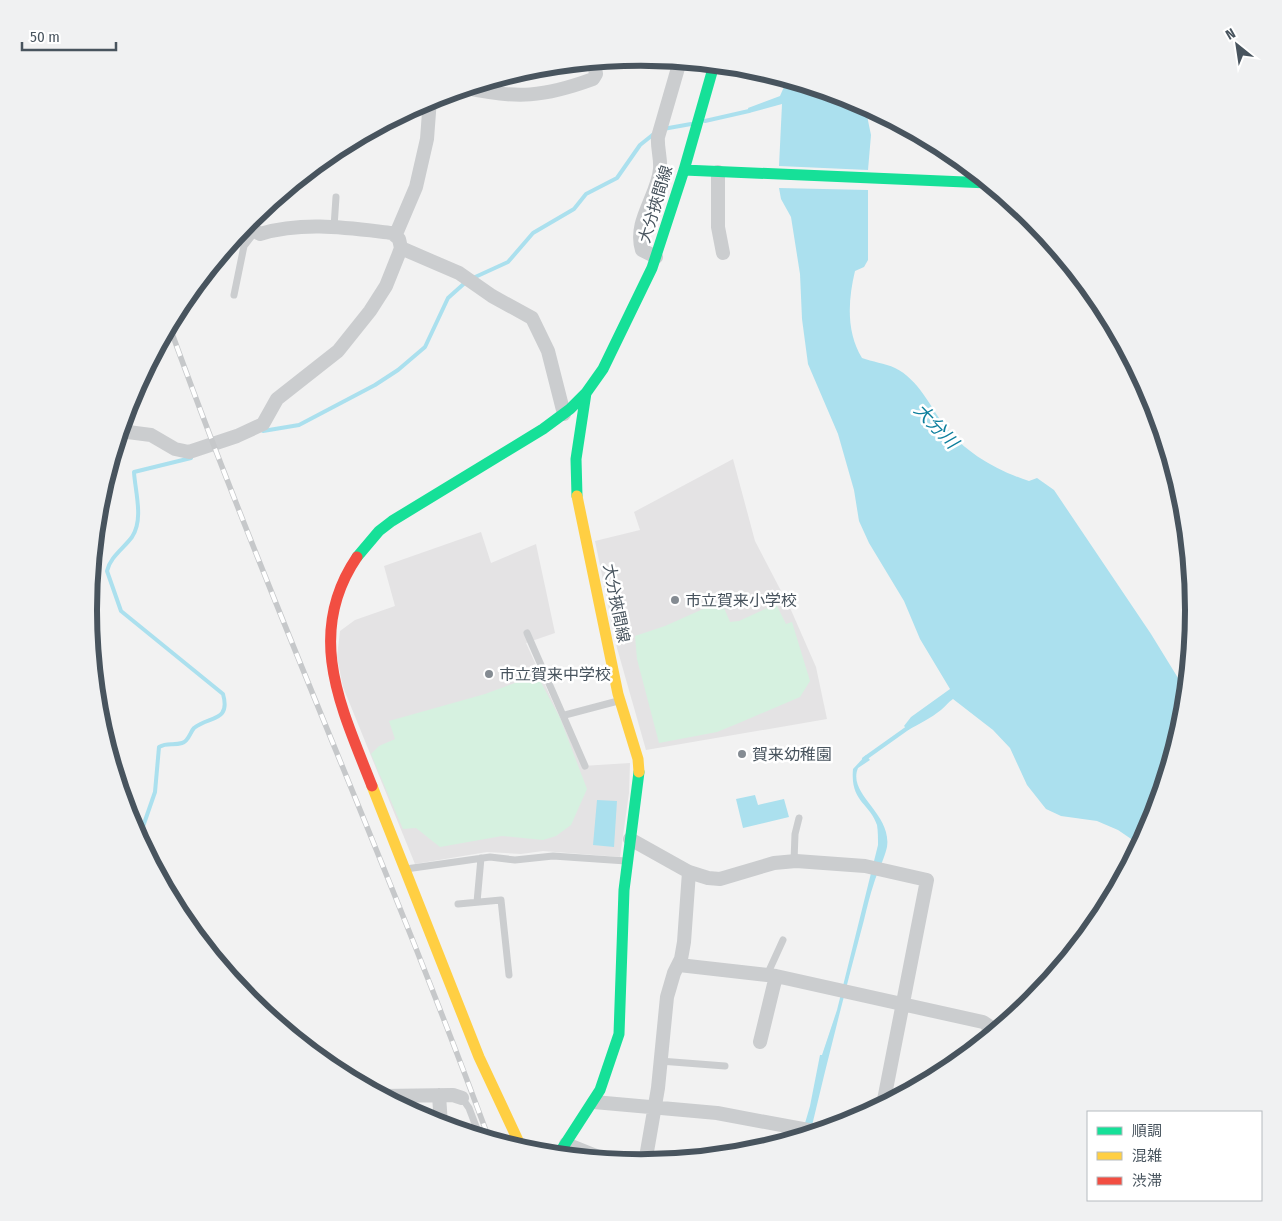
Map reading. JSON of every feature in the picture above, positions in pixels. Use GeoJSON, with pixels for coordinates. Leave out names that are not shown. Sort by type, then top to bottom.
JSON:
{"type":"FeatureCollection","features":[{"type":"Feature","properties":{"kind":"street"},"geometry":{"type":"LineString","coordinates":[[656,258],[642,250],[640,233],[659,173],[658,137],[678,67]]}},
{"type":"Feature","properties":{"kind":"street"},"geometry":{"type":"LineString","coordinates":[[481,91],[516,97],[562,90],[593,79],[596,74],[595,68]]}},
{"type":"Feature","properties":{"kind":"street","name":"大分挾間線"},"geometry":{"type":"LineString","coordinates":[[563,1149],[594,1102],[613,1055],[620,1025],[626,862],[639,768],[620,701],[575,486],[576,459],[586,393],[603,369],[656,258],[712,71]]}},
{"type":"Feature","properties":{"kind":"street"},"geometry":{"type":"LineString","coordinates":[[396,234],[416,187],[427,139],[429,110]]}},
{"type":"Feature","properties":{"kind":"street"},"geometry":{"type":"LineString","coordinates":[[684,170],[976,183]]}},
{"type":"Feature","properties":{"kind":"street"},"geometry":{"type":"LineString","coordinates":[[722,172],[718,227],[722,253]]}},
{"type":"Feature","properties":{"kind":"street"},"geometry":{"type":"LineString","coordinates":[[254,228],[260,234],[285,227],[334,227],[396,234]]}},
{"type":"Feature","properties":{"kind":"street"},"geometry":{"type":"LineString","coordinates":[[127,432],[151,435],[176,449],[189,452],[234,438],[263,424],[277,399],[343,346],[380,297],[401,248],[396,234]]}},
{"type":"Feature","properties":{"kind":"street"},"geometry":{"type":"LineString","coordinates":[[401,248],[466,277],[492,296],[532,318],[549,354],[564,414]]}},
{"type":"Feature","properties":{"kind":"street"},"geometry":{"type":"LineString","coordinates":[[517,1140],[479,1057],[340,704],[331,675],[328,634],[338,592],[363,548],[388,524],[564,414],[586,393]]}},
{"type":"Feature","properties":{"kind":"street"},"geometry":{"type":"LineString","coordinates":[[630,839],[689,872],[708,878],[720,879],[774,863],[794,861],[865,866],[927,880],[884,1098]]}},
{"type":"Feature","properties":{"kind":"street"},"geometry":{"type":"LineString","coordinates":[[646,1155],[655,1108],[667,997],[684,942],[689,872]]}},
{"type":"Feature","properties":{"kind":"street"},"geometry":{"type":"LineString","coordinates":[[678,964],[771,976],[984,1022],[990,1026],[990,1028]]}},
{"type":"Feature","properties":{"kind":"street"},"geometry":{"type":"LineString","coordinates":[[760,1042],[771,976]]}},
{"type":"Feature","properties":{"kind":"street"},"geometry":{"type":"LineString","coordinates":[[439,1095],[440,1116]]}},
{"type":"Feature","properties":{"kind":"street"},"geometry":{"type":"LineString","coordinates":[[394,1096],[453,1095],[462,1098]]}},
{"type":"Feature","properties":{"kind":"street"},"geometry":{"type":"LineString","coordinates":[[594,1102],[747,1117],[805,1129]]}},
{"type":"Feature","properties":{"kind":"lane"},"geometry":{"type":"LineString","coordinates":[[334,227],[336,198]]}},
{"type":"Feature","properties":{"kind":"lane"},"geometry":{"type":"LineString","coordinates":[[234,295],[244,246],[249,233]]}},
{"type":"Feature","properties":{"kind":"lane"},"geometry":{"type":"LineString","coordinates":[[527,633],[565,715],[585,766]]}},
{"type":"Feature","properties":{"kind":"lane"},"geometry":{"type":"LineString","coordinates":[[565,715],[620,701]]}},
{"type":"Feature","properties":{"kind":"lane"},"geometry":{"type":"LineString","coordinates":[[794,861],[795,834],[799,818]]}},
{"type":"Feature","properties":{"kind":"lane"},"geometry":{"type":"LineString","coordinates":[[405,869],[481,858],[515,860],[553,856],[626,862]]}},
{"type":"Feature","properties":{"kind":"lane"},"geometry":{"type":"LineString","coordinates":[[477,902],[481,858]]}},
{"type":"Feature","properties":{"kind":"lane"},"geometry":{"type":"LineString","coordinates":[[458,904],[502,900],[509,975]]}},
{"type":"Feature","properties":{"kind":"lane"},"geometry":{"type":"LineString","coordinates":[[771,976],[783,940]]}},
{"type":"Feature","properties":{"kind":"lane"},"geometry":{"type":"LineString","coordinates":[[660,1061],[725,1066]]}},
{"type":"Feature","properties":{"kind":"lane"},"geometry":{"type":"LineString","coordinates":[[462,1098],[469,1108],[477,1129]]}},
{"type":"Feature","properties":{"kind":"shaded area"},"geometry":{"type":"Polygon","coordinates":[[[733,459],[755,541],[791,610],[816,667],[827,719],[646,750],[617,648],[595,541],[640,530],[634,512],[733,459]]]}},
{"type":"Feature","properties":{"kind":"shaded area"},"geometry":{"type":"Polygon","coordinates":[[[481,532],[491,563],[536,544],[555,633],[526,643],[582,766],[630,763],[629,793],[620,857],[543,851],[521,854],[487,852],[415,864],[343,687],[337,657],[340,631],[355,620],[395,606],[384,566],[481,532]]]}},
{"type":"Feature","properties":{"kind":"green space"},"geometry":{"type":"Polygon","coordinates":[[[721,601],[730,622],[739,621],[776,604],[786,624],[792,622],[810,681],[800,697],[739,723],[717,732],[659,743],[637,659],[635,636],[665,626],[721,601]]]}},
{"type":"Feature","properties":{"kind":"green space"},"geometry":{"type":"Polygon","coordinates":[[[537,675],[560,718],[587,789],[571,825],[556,836],[543,840],[502,836],[440,847],[416,828],[403,829],[371,754],[379,746],[395,739],[389,721],[485,694],[537,675]]]}},
{"type":"Feature","properties":{"kind":"water"},"geometry":{"type":"Polygon","coordinates":[[[784,86],[816,95],[867,116],[871,135],[868,170],[779,166],[782,104],[749,113],[748,108],[780,96],[784,86]]]}},
{"type":"Feature","properties":{"kind":"water","name":"大分川"},"geometry":{"type":"Polygon","coordinates":[[[779,188],[868,190],[868,260],[864,267],[855,271],[850,304],[853,338],[862,358],[891,366],[903,373],[917,386],[952,435],[983,460],[1029,481],[1037,478],[1054,490],[1151,634],[1181,683],[1167,751],[1144,819],[1134,841],[1118,830],[1097,821],[1061,816],[1046,809],[1027,785],[1010,748],[993,730],[953,699],[937,713],[921,723],[908,730],[904,726],[911,717],[950,689],[920,639],[904,601],[869,543],[859,521],[854,490],[838,434],[808,364],[802,319],[800,274],[791,217],[781,199],[779,188]]]}},
{"type":"Feature","properties":{"kind":"water"},"geometry":{"type":"Polygon","coordinates":[[[866,755],[870,760],[858,768],[856,778],[864,796],[883,824],[887,835],[887,847],[869,901],[812,1127],[803,1130],[820,1055],[822,1055],[837,1010],[878,845],[877,825],[874,818],[854,789],[853,769],[866,755]]]}},
{"type":"Feature","properties":{"kind":"water"},"geometry":{"type":"Polygon","coordinates":[[[755,795],[758,805],[784,799],[789,817],[743,828],[736,799],[755,795]]]}},
{"type":"Feature","properties":{"kind":"water"},"geometry":{"type":"Polygon","coordinates":[[[597,800],[617,801],[614,847],[593,845],[597,800]]]}},
{"type":"Feature","properties":{"kind":"waterway"},"geometry":{"type":"LineString","coordinates":[[705,121],[749,111]]}},
{"type":"Feature","properties":{"kind":"waterway"},"geometry":{"type":"LineString","coordinates":[[663,129],[691,124]]}},
{"type":"Feature","properties":{"kind":"waterway"},"geometry":{"type":"LineString","coordinates":[[473,278],[508,262],[533,233],[574,209],[586,194],[617,178],[640,145],[655,133]]}},
{"type":"Feature","properties":{"kind":"waterway"},"geometry":{"type":"LineString","coordinates":[[263,431],[299,425],[375,385],[398,370],[425,347],[448,298],[467,281]]}},
{"type":"Feature","properties":{"kind":"waterway"},"geometry":{"type":"LineString","coordinates":[[142,828],[155,792],[159,747],[184,742],[194,728],[221,714],[225,703],[223,694],[121,611],[107,571],[111,561],[136,530],[138,505],[134,472],[191,458]]}},
{"type":"Feature","properties":{"kind":"waterway"},"geometry":{"type":"LineString","coordinates":[[864,759],[909,727]]}},
{"type":"Feature","properties":{"kind":"railway"},"geometry":{"type":"LineString","coordinates":[[172,334],[247,530],[411,935],[486,1132]]}},
{"type":"Feature","properties":{"kind":"traffic: fast"},"geometry":{"type":"LineString","coordinates":[[577,496],[576,459],[586,393],[603,369],[652,268],[684,170],[712,71]]}},
{"type":"Feature","properties":{"kind":"traffic: fast"},"geometry":{"type":"LineString","coordinates":[[684,170],[976,183]]}},
{"type":"Feature","properties":{"kind":"traffic: fast"},"geometry":{"type":"LineString","coordinates":[[357,557],[379,531],[392,521],[543,429],[570,409],[586,393]]}},
{"type":"Feature","properties":{"kind":"traffic: fast"},"geometry":{"type":"LineString","coordinates":[[562,1149],[600,1090],[619,1034],[624,890],[639,772]]}},
{"type":"Feature","properties":{"kind":"traffic: slow"},"geometry":{"type":"LineString","coordinates":[[577,496],[618,694],[638,759],[639,772]]}},
{"type":"Feature","properties":{"kind":"traffic: slow"},"geometry":{"type":"LineString","coordinates":[[372,786],[479,1057],[518,1140]]}},
{"type":"Feature","properties":{"kind":"traffic: jam"},"geometry":{"type":"LineString","coordinates":[[357,557],[341,586],[333,615],[331,643],[333,672],[340,700],[372,786]]}},
{"type":"Feature","properties":{"kind":"place","name":"市立賀来小学校"},"geometry":{"type":"Point","coordinates":[675,600]}},
{"type":"Feature","properties":{"kind":"place","name":"市立賀来中学校"},"geometry":{"type":"Point","coordinates":[489,674]}},
{"type":"Feature","properties":{"kind":"place","name":"賀来幼稚園"},"geometry":{"type":"Point","coordinates":[742,754]}}]}
